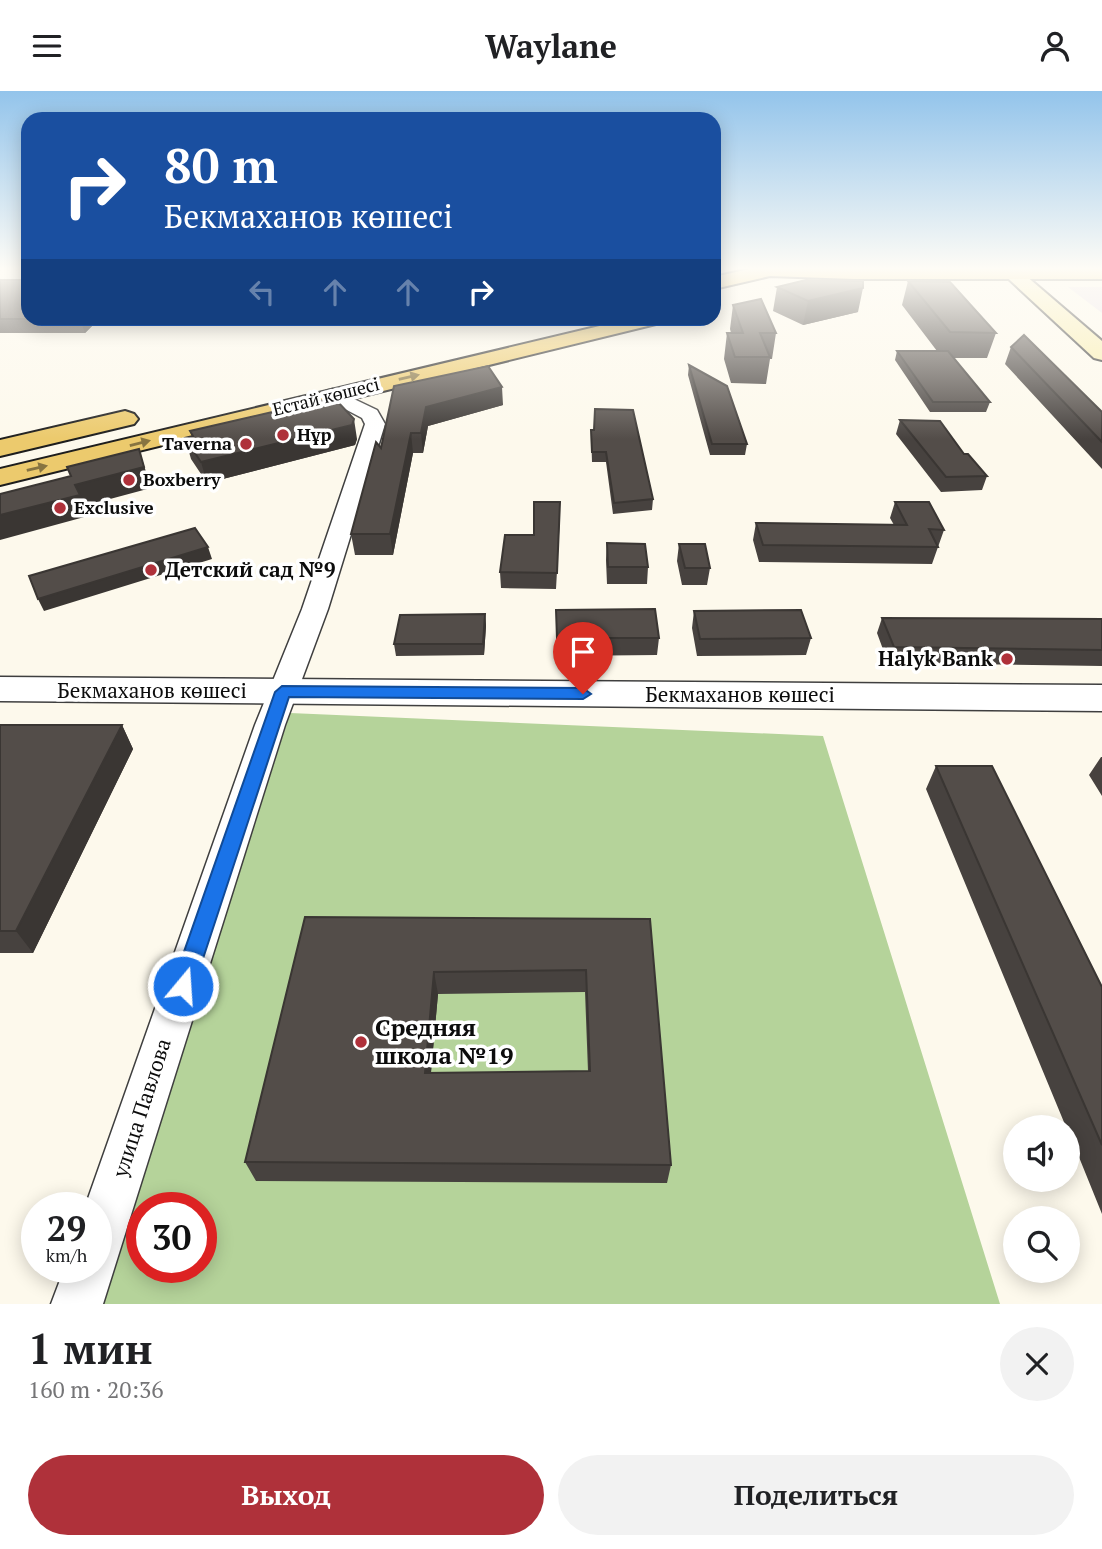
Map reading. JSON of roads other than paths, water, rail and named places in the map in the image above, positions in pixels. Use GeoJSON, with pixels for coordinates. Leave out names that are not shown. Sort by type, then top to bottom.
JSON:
{"type":"FeatureCollection","features":[{"type":"Feature","properties":{"kind":"main road","name":"Естай көшесі"},"geometry":{"type":"LineString","coordinates":[[0,477],[623,326]]}},
{"type":"Feature","properties":{"kind":"main road"},"geometry":{"type":"LineString","coordinates":[[1071,326],[1102,353]]}},
{"type":"Feature","properties":{"kind":"main road"},"geometry":{"type":"LineString","coordinates":[[0,448],[141,416]]}},
{"type":"Feature","properties":{"kind":"street","name":"улица Павлова"},"geometry":{"type":"LineString","coordinates":[[112,1199],[282,692],[315,608],[374,424],[370,414],[332,395]]}},
{"type":"Feature","properties":{"kind":"street","name":"Бекмаханов көшесі"},"geometry":{"type":"LineString","coordinates":[[0,689],[1102,698]]}},
{"type":"Feature","properties":{"kind":"street"},"geometry":{"type":"LineString","coordinates":[[77,1304],[84,1283]]}},
{"type":"Feature","properties":{"kind":"place","name":"Нұр"},"geometry":{"type":"Point","coordinates":[283,435]}},
{"type":"Feature","properties":{"kind":"place","name":"Taverna"},"geometry":{"type":"Point","coordinates":[246,444]}},
{"type":"Feature","properties":{"kind":"place","name":"Boxberry"},"geometry":{"type":"Point","coordinates":[129,480]}},
{"type":"Feature","properties":{"kind":"place","name":"Exclusive"},"geometry":{"type":"Point","coordinates":[60,508]}},
{"type":"Feature","properties":{"kind":"place","name":"Детский сад №9"},"geometry":{"type":"Point","coordinates":[151,570]}},
{"type":"Feature","properties":{"kind":"place","name":"Halyk Bank"},"geometry":{"type":"Point","coordinates":[1007,659]}},
{"type":"Feature","properties":{"kind":"place","name":"Средняя школа №19"},"geometry":{"type":"Point","coordinates":[361,1042]}}]}
